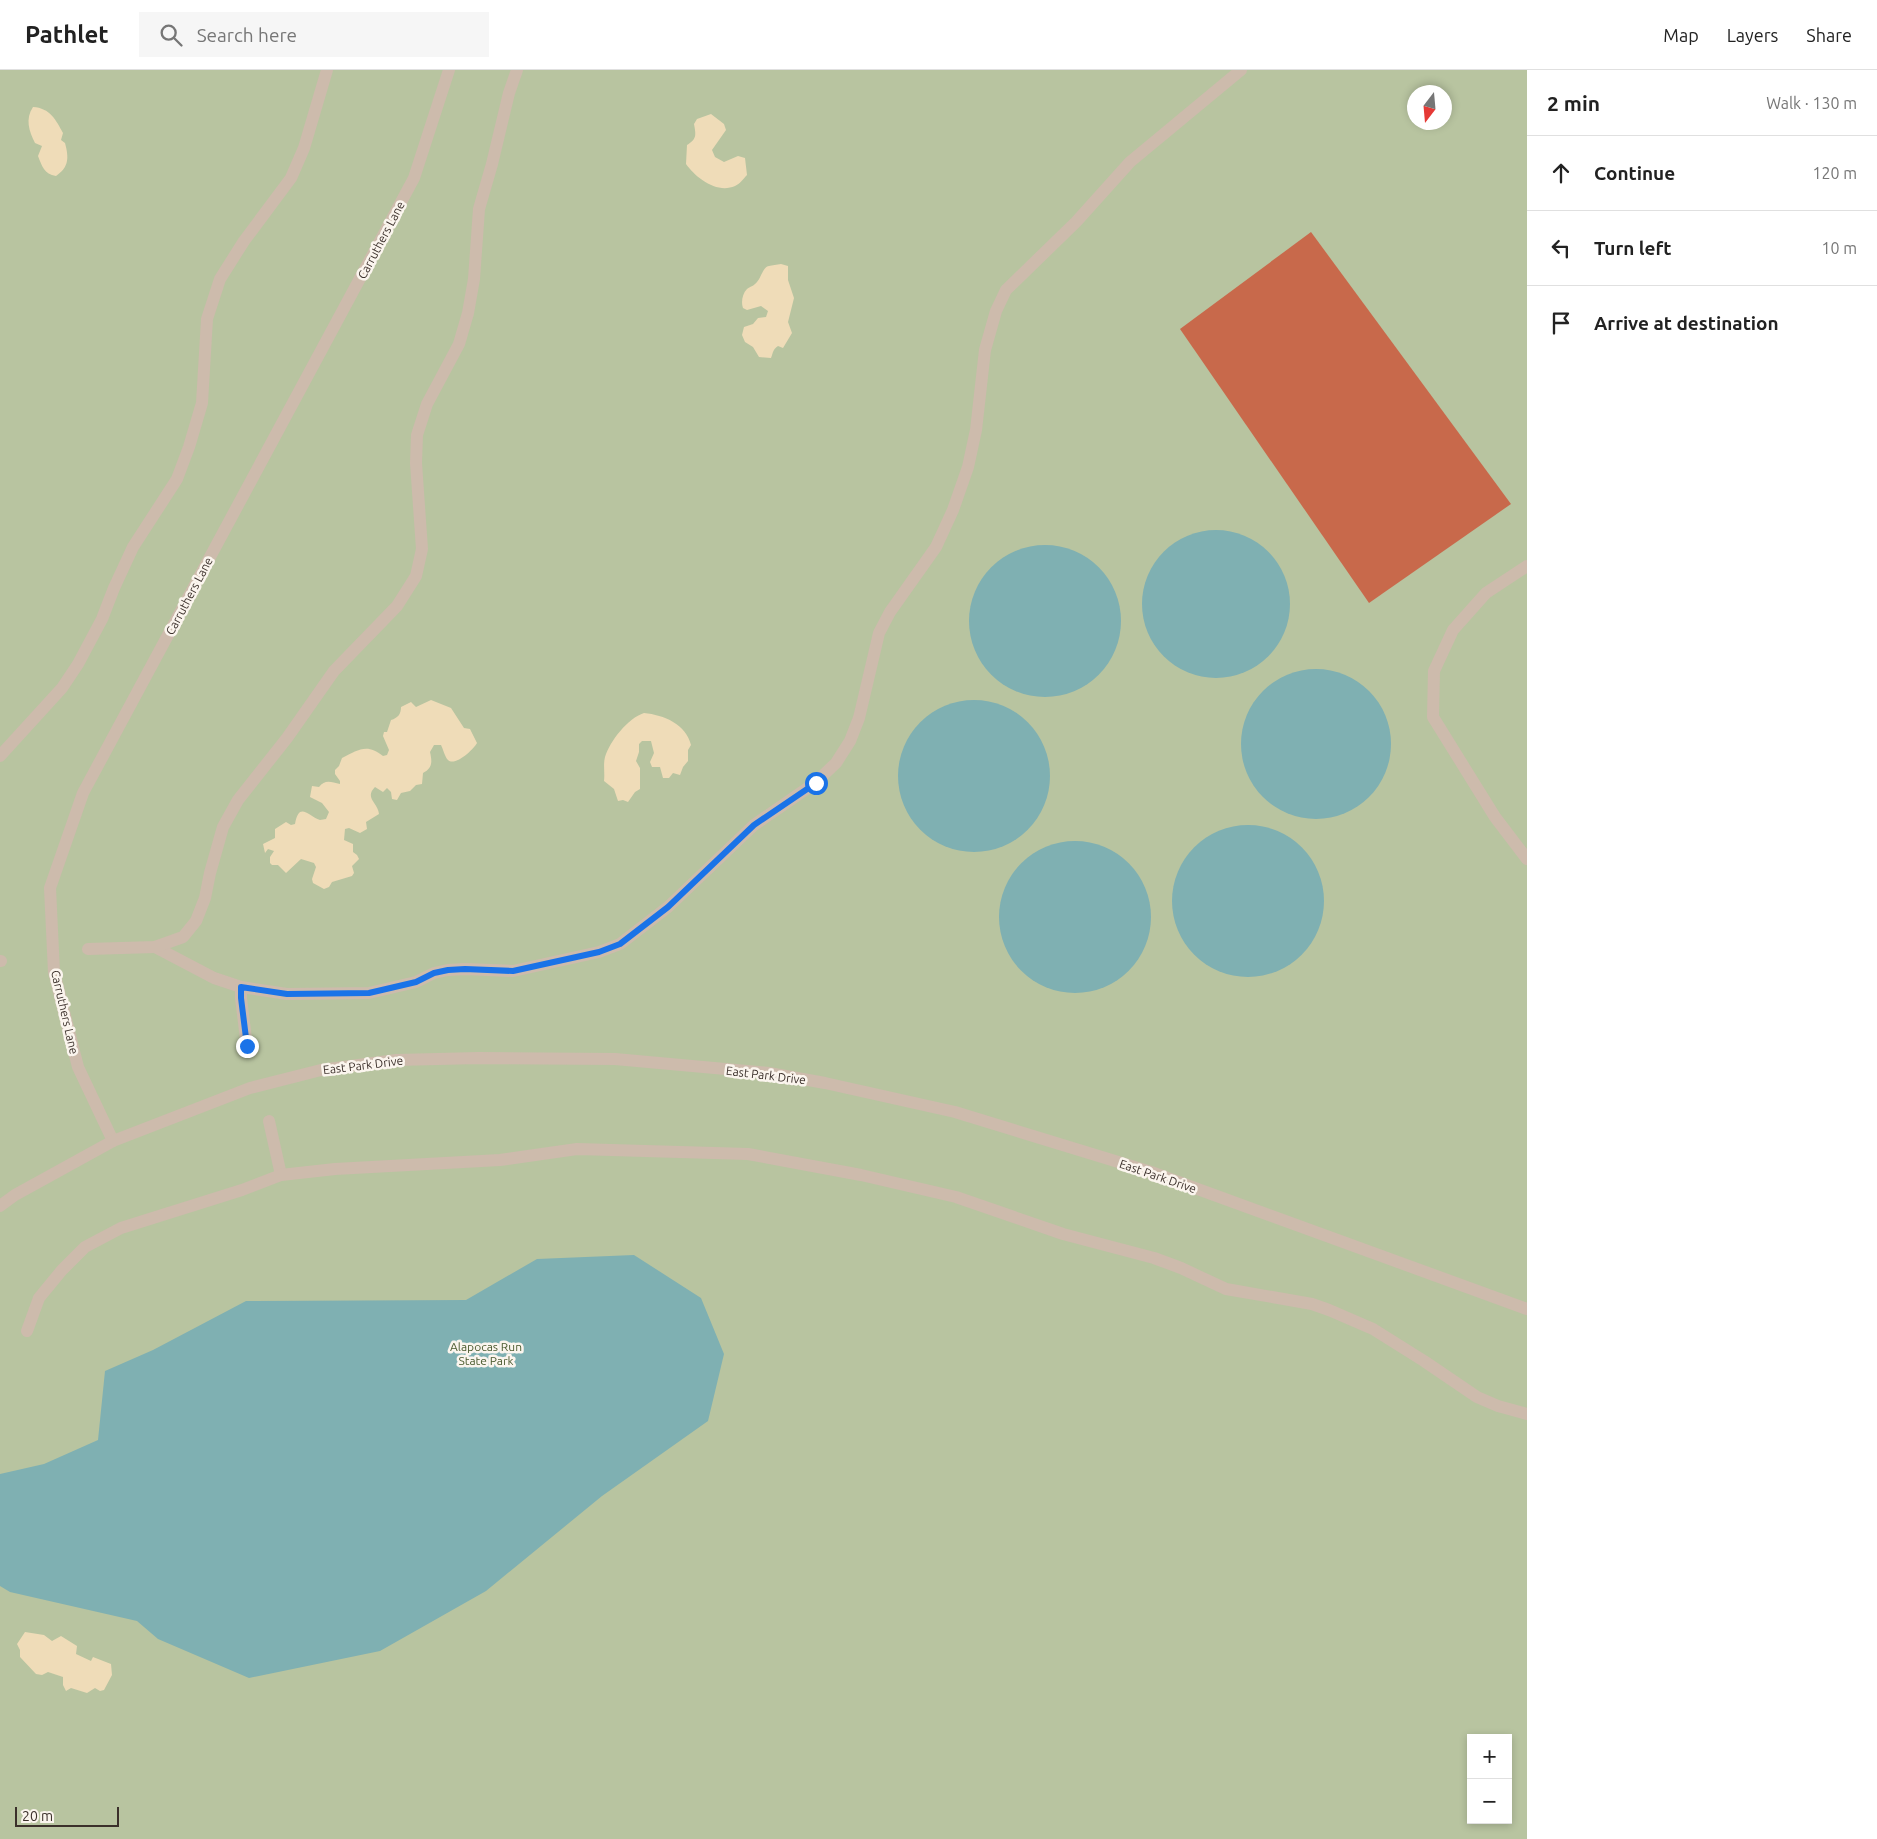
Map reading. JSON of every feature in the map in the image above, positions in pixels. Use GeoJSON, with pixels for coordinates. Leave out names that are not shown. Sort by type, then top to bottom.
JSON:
{"type":"FeatureCollection","features":[{"type":"Feature","properties":{"kind":"street"},"geometry":{"type":"LineString","coordinates":[[0,756],[62,688],[78,664],[102,619],[133,547],[177,479],[189,448],[202,403],[207,319],[220,279],[244,241],[291,178],[304,148],[327,70]]}},
{"type":"Feature","properties":{"kind":"street","name":"Carruthers Lane"},"geometry":{"type":"LineString","coordinates":[[113,1141],[78,1067],[54,972],[50,888],[83,793],[414,178],[449,70]]}},
{"type":"Feature","properties":{"kind":"street"},"geometry":{"type":"LineString","coordinates":[[88,949],[155,948],[183,937],[196,921],[205,898],[210,872],[223,827],[238,800],[287,738],[334,671],[397,606],[416,576],[422,549],[416,463],[417,435],[427,404],[459,344],[468,314],[474,280],[479,209],[516,70]]}},
{"type":"Feature","properties":{"kind":"street"},"geometry":{"type":"LineString","coordinates":[[155,948],[214,978],[241,987],[287,994],[369,993],[416,982],[441,971],[465,969],[513,971],[599,952],[620,944],[668,907],[754,825],[816,783],[836,763],[850,741],[858,718],[879,633],[890,612],[936,547],[953,510],[968,467],[974,439],[985,350],[996,311],[1006,290],[1076,222],[1130,162],[1241,70]]}},
{"type":"Feature","properties":{"kind":"street"},"geometry":{"type":"LineString","coordinates":[[1527,566],[1486,593],[1453,630],[1434,671],[1433,717],[1495,817],[1527,859]]}},
{"type":"Feature","properties":{"kind":"street"},"geometry":{"type":"LineString","coordinates":[[241,987],[247,1046]]}},
{"type":"Feature","properties":{"kind":"street","name":"East Park Drive"},"geometry":{"type":"LineString","coordinates":[[0,1206],[16,1195],[113,1141],[250,1088],[321,1070],[396,1060],[479,1058],[615,1059],[769,1073],[825,1083],[955,1112],[1142,1169],[1527,1309]]}},
{"type":"Feature","properties":{"kind":"street"},"geometry":{"type":"LineString","coordinates":[[269,1121],[281,1175]]}},
{"type":"Feature","properties":{"kind":"street"},"geometry":{"type":"LineString","coordinates":[[27,1331],[39,1298],[62,1270],[85,1247],[120,1228],[242,1190],[281,1175],[335,1169],[500,1160],[577,1150],[748,1154],[861,1175],[956,1197],[1063,1234],[1154,1258],[1226,1289],[1312,1304],[1373,1329],[1477,1397],[1498,1406],[1527,1414]]}},
{"type":"Feature","properties":{"kind":"green space","name":"Alapocas Run State Park"},"geometry":{"type":"Polygon","coordinates":[[[0,70],[1527,70],[1527,1839],[0,1839],[0,70]]]}},
{"type":"Feature","properties":{"kind":"sand"},"geometry":{"type":"Polygon","coordinates":[[[33,107],[48,112],[55,119],[63,133],[61,140],[65,143],[67,162],[66,166],[56,176],[46,171],[38,156],[42,146],[35,143],[29,125],[29,116],[33,107]]]}},
{"type":"Feature","properties":{"kind":"sand"},"geometry":{"type":"Polygon","coordinates":[[[711,114],[724,124],[726,130],[712,150],[715,157],[724,162],[738,156],[745,158],[747,175],[740,183],[728,188],[714,186],[701,179],[686,164],[687,145],[693,141],[695,136],[694,124],[697,119],[711,114]]]}},
{"type":"Feature","properties":{"kind":"sand"},"geometry":{"type":"Polygon","coordinates":[[[781,264],[788,266],[788,280],[794,298],[788,322],[792,333],[783,348],[778,346],[775,348],[771,358],[759,357],[753,347],[745,342],[742,335],[744,327],[753,324],[758,318],[766,317],[768,311],[761,306],[747,310],[743,308],[742,298],[745,291],[756,283],[765,268],[781,264]]]}},
{"type":"Feature","properties":{"kind":"sand"},"geometry":{"type":"Polygon","coordinates":[[[431,700],[451,708],[464,728],[470,729],[477,743],[464,756],[451,762],[447,759],[441,745],[434,745],[430,752],[431,764],[429,769],[423,773],[422,784],[416,785],[410,791],[401,793],[397,800],[392,799],[391,792],[387,788],[383,792],[375,787],[371,797],[379,814],[366,822],[367,829],[360,833],[349,828],[345,829],[344,840],[353,844],[353,852],[359,859],[352,866],[354,873],[352,876],[332,882],[329,887],[324,889],[313,883],[312,879],[316,867],[314,863],[301,859],[286,873],[278,865],[272,865],[270,857],[274,851],[268,849],[265,853],[263,844],[275,838],[275,829],[286,822],[291,825],[295,824],[299,813],[302,812],[320,820],[326,819],[329,812],[322,803],[310,797],[312,786],[319,787],[328,782],[340,784],[335,770],[342,758],[358,750],[367,749],[383,756],[387,755],[389,750],[383,736],[384,732],[387,732],[391,720],[399,715],[401,707],[411,702],[416,707],[431,700]]]}},
{"type":"Feature","properties":{"kind":"sand"},"geometry":{"type":"Polygon","coordinates":[[[644,713],[666,718],[684,731],[691,745],[688,750],[688,761],[680,775],[673,773],[669,778],[663,778],[660,767],[652,767],[650,762],[654,753],[651,741],[642,741],[639,744],[636,761],[640,768],[640,789],[635,792],[628,802],[618,801],[614,789],[604,781],[605,757],[620,731],[632,720],[644,713]]]}},
{"type":"Feature","properties":{"kind":"sand"},"geometry":{"type":"Polygon","coordinates":[[[25,1632],[44,1635],[52,1641],[61,1636],[77,1646],[76,1654],[91,1661],[93,1657],[111,1664],[112,1675],[104,1690],[100,1691],[95,1688],[87,1693],[71,1688],[66,1691],[63,1685],[63,1677],[48,1672],[42,1675],[36,1674],[20,1657],[20,1650],[17,1644],[25,1632]]]}},
{"type":"Feature","properties":{"kind":"water"},"geometry":{"type":"Polygon","coordinates":[[[1216,530],[1244,536],[1268,552],[1284,576],[1290,604],[1284,632],[1268,656],[1244,672],[1216,678],[1188,672],[1164,656],[1148,632],[1142,604],[1148,576],[1164,552],[1188,536],[1216,530]]]}},
{"type":"Feature","properties":{"kind":"water"},"geometry":{"type":"Polygon","coordinates":[[[1045,545],[1074,551],[1087,558],[1098,568],[1108,579],[1115,592],[1121,621],[1115,650],[1108,663],[1098,674],[1087,684],[1074,691],[1045,697],[1016,691],[1003,684],[992,674],[982,663],[975,650],[969,621],[975,592],[982,579],[992,568],[1003,558],[1016,551],[1045,545]]]}},
{"type":"Feature","properties":{"kind":"water"},"geometry":{"type":"Polygon","coordinates":[[[1316,669],[1345,675],[1369,691],[1385,715],[1391,744],[1385,773],[1369,797],[1345,813],[1316,819],[1287,813],[1263,797],[1247,773],[1241,744],[1247,715],[1263,691],[1287,675],[1316,669]]]}},
{"type":"Feature","properties":{"kind":"water"},"geometry":{"type":"Polygon","coordinates":[[[974,700],[1003,706],[1028,722],[1044,747],[1050,776],[1044,805],[1028,830],[1003,846],[974,852],[945,846],[920,830],[904,805],[898,776],[904,747],[920,722],[945,706],[974,700]]]}},
{"type":"Feature","properties":{"kind":"water"},"geometry":{"type":"Polygon","coordinates":[[[1248,825],[1277,831],[1302,847],[1318,872],[1324,901],[1318,930],[1302,955],[1277,971],[1248,977],[1219,971],[1194,955],[1178,930],[1172,901],[1178,872],[1194,847],[1219,831],[1248,825]]]}},
{"type":"Feature","properties":{"kind":"water"},"geometry":{"type":"Polygon","coordinates":[[[1075,841],[1104,847],[1129,863],[1145,888],[1151,917],[1145,946],[1129,971],[1104,987],[1075,993],[1046,987],[1021,971],[1005,946],[999,917],[1005,888],[1021,863],[1046,847],[1075,841]]]}},
{"type":"Feature","properties":{"kind":"water"},"geometry":{"type":"Polygon","coordinates":[[[634,1255],[701,1298],[724,1354],[708,1421],[602,1496],[486,1591],[380,1651],[249,1678],[158,1639],[137,1621],[10,1592],[0,1586],[0,1474],[44,1464],[98,1440],[105,1371],[153,1350],[246,1301],[466,1300],[537,1259],[634,1255]]]}},
{"type":"Feature","properties":{"kind":"building"},"geometry":{"type":"Polygon","coordinates":[[[1311,232],[1511,504],[1369,603],[1180,329],[1311,232]]]}},
{"type":"Feature","properties":{"kind":"route"},"geometry":{"type":"LineString","coordinates":[[247,1046],[241,987],[287,994],[369,993],[416,982],[434,973],[448,970],[483,969],[513,971],[534,968],[599,952],[620,944],[668,907],[754,825],[816,783]]}}]}
